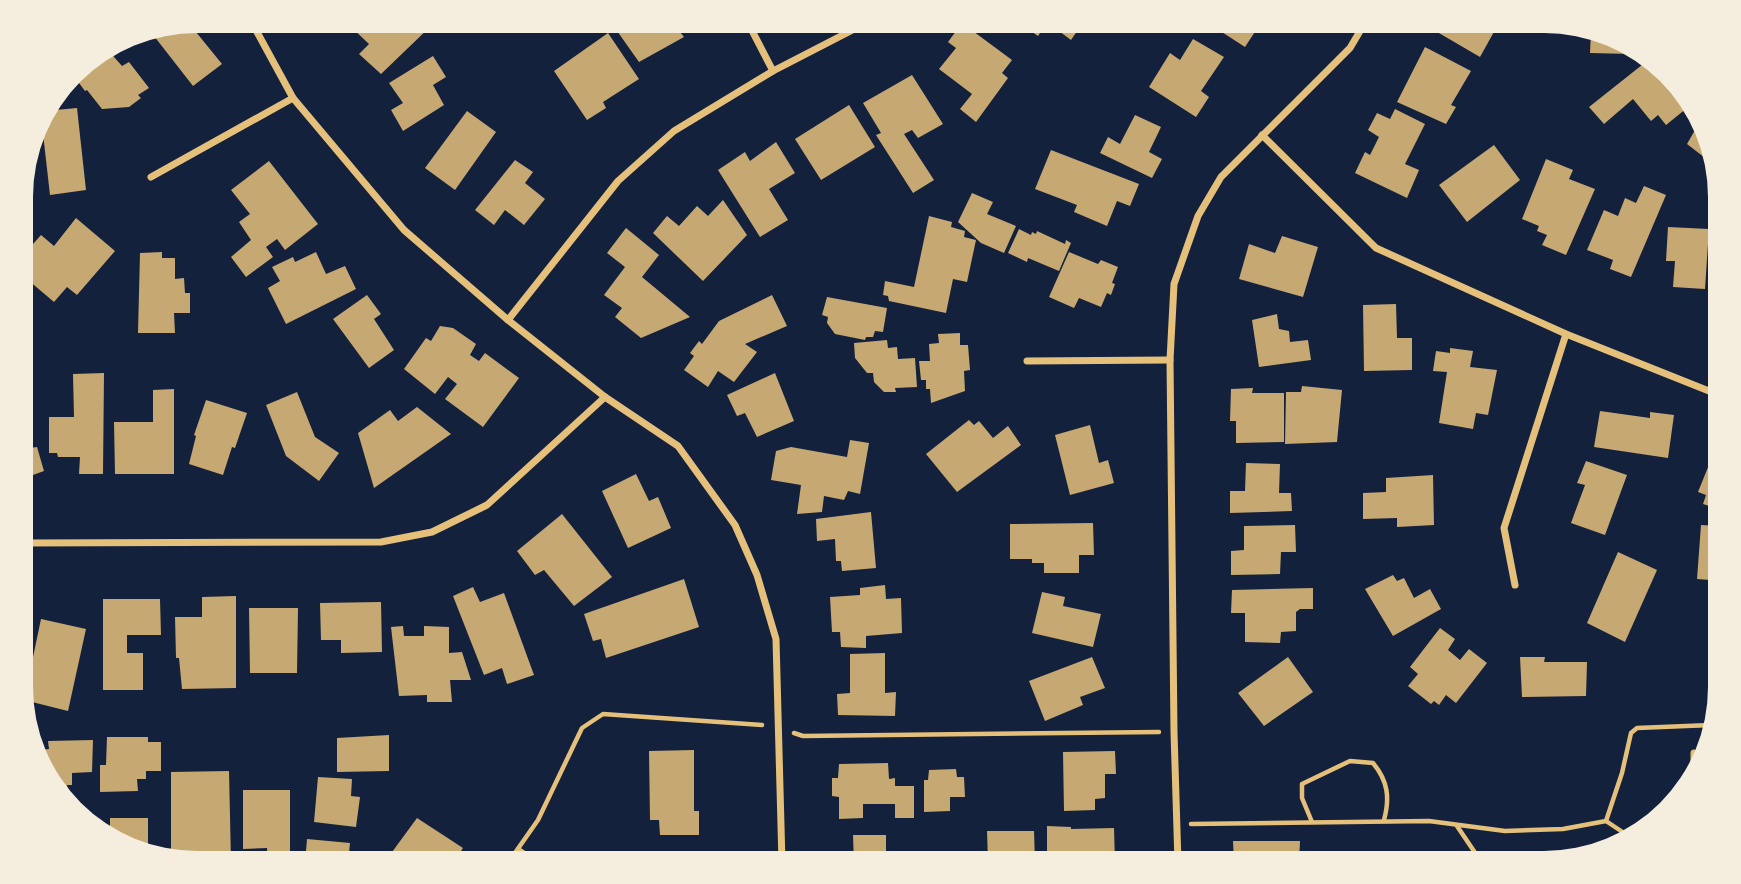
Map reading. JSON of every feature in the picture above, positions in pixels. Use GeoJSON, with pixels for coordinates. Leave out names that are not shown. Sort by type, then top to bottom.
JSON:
{"type":"FeatureCollection","features":[{"type":"Feature","properties":{"kind":"street"},"geometry":{"type":"LineString","coordinates":[[258,33],[293,98],[404,230],[508,320],[605,397],[678,446],[735,525],[757,575],[776,639],[782,851]]}},
{"type":"Feature","properties":{"kind":"street"},"geometry":{"type":"LineString","coordinates":[[753,33],[773,71]]}},
{"type":"Feature","properties":{"kind":"street"},"geometry":{"type":"LineString","coordinates":[[508,320],[618,181],[674,131],[773,71],[847,33]]}},
{"type":"Feature","properties":{"kind":"street"},"geometry":{"type":"LineString","coordinates":[[1178,850],[1170,360],[1174,284],[1198,216],[1221,177],[1350,48],[1359,33]]}},
{"type":"Feature","properties":{"kind":"street"},"geometry":{"type":"LineString","coordinates":[[151,177],[293,98]]}},
{"type":"Feature","properties":{"kind":"street"},"geometry":{"type":"LineString","coordinates":[[1262,135],[1376,248],[1566,334],[1708,391]]}},
{"type":"Feature","properties":{"kind":"street"},"geometry":{"type":"LineString","coordinates":[[1515,585],[1504,528],[1566,334]]}},
{"type":"Feature","properties":{"kind":"street"},"geometry":{"type":"LineString","coordinates":[[1027,361],[1170,360]]}},
{"type":"Feature","properties":{"kind":"street"},"geometry":{"type":"LineString","coordinates":[[33,543],[381,542],[432,532],[487,505],[605,397]]}},
{"type":"Feature","properties":{"kind":"path"},"geometry":{"type":"LineString","coordinates":[[521,851],[518,849],[538,820],[582,728],[603,714],[779,726],[803,736],[1174,732]]}},
{"type":"Feature","properties":{"kind":"path"},"geometry":{"type":"LineString","coordinates":[[1606,821],[1622,773],[1631,733],[1637,728],[1703,725]]}},
{"type":"Feature","properties":{"kind":"path"},"geometry":{"type":"LineString","coordinates":[[1312,822],[1302,798],[1303,784],[1326,774],[1335,766],[1360,760],[1373,763],[1382,775],[1389,801],[1384,821]]}},
{"type":"Feature","properties":{"kind":"path"},"geometry":{"type":"LineString","coordinates":[[1177,824],[1429,821],[1505,831],[1563,829],[1606,821],[1621,831]]}},
{"type":"Feature","properties":{"kind":"path"},"geometry":{"type":"LineString","coordinates":[[1457,825],[1473,850]]}},
{"type":"Feature","properties":{"kind":"building"},"geometry":{"type":"Polygon","coordinates":[[[197,33],[222,64],[193,86],[156,39],[197,33]]]}},
{"type":"Feature","properties":{"kind":"building"},"geometry":{"type":"Polygon","coordinates":[[[357,33],[424,33],[381,74],[359,54],[369,44],[357,33]]]}},
{"type":"Feature","properties":{"kind":"building"},"geometry":{"type":"Polygon","coordinates":[[[608,33],[639,79],[603,102],[606,108],[587,120],[554,71],[608,33]]]}},
{"type":"Feature","properties":{"kind":"building"},"geometry":{"type":"Polygon","coordinates":[[[618,33],[681,33],[684,37],[639,62],[618,33]]]}},
{"type":"Feature","properties":{"kind":"building"},"geometry":{"type":"Polygon","coordinates":[[[955,33],[976,33],[1012,60],[1002,73],[1008,78],[976,122],[960,109],[972,94],[939,69],[956,48],[948,42],[955,33]]]}},
{"type":"Feature","properties":{"kind":"building"},"geometry":{"type":"Polygon","coordinates":[[[1062,33],[1076,33],[1071,40],[1062,33]]]}},
{"type":"Feature","properties":{"kind":"building"},"geometry":{"type":"Polygon","coordinates":[[[1223,33],[1254,33],[1245,47],[1223,33]]]}},
{"type":"Feature","properties":{"kind":"building"},"geometry":{"type":"Polygon","coordinates":[[[1439,33],[1493,33],[1480,57],[1439,33]]]}},
{"type":"Feature","properties":{"kind":"building"},"geometry":{"type":"Polygon","coordinates":[[[1193,39],[1224,57],[1201,91],[1209,97],[1196,117],[1149,87],[1170,53],[1180,60],[1193,39]]]}},
{"type":"Feature","properties":{"kind":"building"},"geometry":{"type":"Polygon","coordinates":[[[1591,40],[1623,54],[1590,53],[1591,40]]]}},
{"type":"Feature","properties":{"kind":"building"},"geometry":{"type":"Polygon","coordinates":[[[1425,47],[1471,71],[1451,105],[1456,107],[1446,124],[1397,102],[1425,47]]]}},
{"type":"Feature","properties":{"kind":"building"},"geometry":{"type":"Polygon","coordinates":[[[113,56],[122,66],[129,62],[149,88],[138,95],[141,98],[129,107],[102,109],[87,90],[79,83],[113,56]]]}},
{"type":"Feature","properties":{"kind":"building"},"geometry":{"type":"Polygon","coordinates":[[[433,56],[446,77],[433,85],[444,105],[403,131],[391,110],[403,103],[389,83],[433,56]]]}},
{"type":"Feature","properties":{"kind":"building"},"geometry":{"type":"Polygon","coordinates":[[[1641,66],[1660,81],[1683,111],[1666,125],[1658,115],[1651,121],[1633,99],[1604,124],[1589,107],[1641,66]]]}},
{"type":"Feature","properties":{"kind":"building"},"geometry":{"type":"Polygon","coordinates":[[[912,75],[943,124],[918,138],[912,130],[904,134],[934,180],[913,193],[876,135],[881,133],[863,103],[912,75]]]}},
{"type":"Feature","properties":{"kind":"building"},"geometry":{"type":"Polygon","coordinates":[[[849,105],[875,147],[821,180],[795,139],[849,105]]]}},
{"type":"Feature","properties":{"kind":"building"},"geometry":{"type":"Polygon","coordinates":[[[77,108],[86,190],[50,195],[44,140],[59,110],[77,108]]]}},
{"type":"Feature","properties":{"kind":"building"},"geometry":{"type":"Polygon","coordinates":[[[1395,109],[1425,124],[1405,164],[1419,170],[1407,198],[1355,173],[1365,152],[1370,155],[1379,137],[1368,130],[1377,113],[1390,119],[1395,109]]]}},
{"type":"Feature","properties":{"kind":"building"},"geometry":{"type":"Polygon","coordinates":[[[467,111],[496,132],[455,190],[425,168],[467,111]]]}},
{"type":"Feature","properties":{"kind":"building"},"geometry":{"type":"Polygon","coordinates":[[[1135,115],[1161,127],[1149,152],[1162,159],[1152,178],[1100,153],[1108,137],[1120,144],[1135,115]]]}},
{"type":"Feature","properties":{"kind":"building"},"geometry":{"type":"Polygon","coordinates":[[[1694,132],[1702,156],[1687,144],[1694,132]]]}},
{"type":"Feature","properties":{"kind":"building"},"geometry":{"type":"Polygon","coordinates":[[[776,142],[795,173],[769,189],[788,220],[760,237],[718,170],[745,152],[750,161],[776,142]]]}},
{"type":"Feature","properties":{"kind":"building"},"geometry":{"type":"Polygon","coordinates":[[[1494,145],[1520,180],[1467,222],[1439,185],[1494,145]]]}},
{"type":"Feature","properties":{"kind":"building"},"geometry":{"type":"Polygon","coordinates":[[[1051,150],[1139,184],[1130,206],[1117,201],[1107,226],[1074,212],[1077,205],[1035,189],[1051,150]]]}},
{"type":"Feature","properties":{"kind":"building"},"geometry":{"type":"Polygon","coordinates":[[[1546,159],[1573,170],[1569,179],[1595,189],[1566,255],[1542,245],[1547,235],[1537,231],[1539,226],[1522,219],[1546,159]]]}},
{"type":"Feature","properties":{"kind":"building"},"geometry":{"type":"Polygon","coordinates":[[[515,160],[533,172],[525,183],[545,199],[524,225],[505,210],[494,225],[475,210],[515,160]]]}},
{"type":"Feature","properties":{"kind":"building"},"geometry":{"type":"Polygon","coordinates":[[[269,161],[318,224],[285,250],[277,239],[266,247],[273,257],[246,277],[231,257],[251,240],[239,222],[250,214],[231,190],[269,161]]]}},
{"type":"Feature","properties":{"kind":"building"},"geometry":{"type":"Polygon","coordinates":[[[1644,186],[1666,195],[1631,277],[1610,269],[1613,260],[1587,250],[1604,210],[1618,216],[1625,198],[1636,203],[1644,186]]]}},
{"type":"Feature","properties":{"kind":"building"},"geometry":{"type":"Polygon","coordinates":[[[972,193],[993,202],[987,214],[1016,226],[1004,253],[981,243],[958,222],[972,193]]]}},
{"type":"Feature","properties":{"kind":"building"},"geometry":{"type":"Polygon","coordinates":[[[723,200],[747,235],[703,281],[653,233],[667,216],[679,226],[697,206],[708,216],[723,200]]]}},
{"type":"Feature","properties":{"kind":"building"},"geometry":{"type":"Polygon","coordinates":[[[929,216],[952,222],[951,227],[965,231],[964,237],[976,240],[967,282],[953,279],[946,313],[889,301],[888,296],[883,295],[885,281],[914,287],[929,216]]]}},
{"type":"Feature","properties":{"kind":"building"},"geometry":{"type":"Polygon","coordinates":[[[76,218],[115,251],[77,295],[67,287],[54,302],[34,285],[34,243],[41,235],[54,246],[76,218]]]}},
{"type":"Feature","properties":{"kind":"building"},"geometry":{"type":"Polygon","coordinates":[[[1668,227],[1708,229],[1705,289],[1673,287],[1675,261],[1666,261],[1668,227]]]}},
{"type":"Feature","properties":{"kind":"building"},"geometry":{"type":"Polygon","coordinates":[[[626,228],[659,255],[642,277],[690,317],[641,338],[615,317],[622,308],[604,295],[625,267],[607,253],[626,228]]]}},
{"type":"Feature","properties":{"kind":"building"},"geometry":{"type":"Polygon","coordinates":[[[1019,229],[1031,235],[1037,231],[1065,244],[1066,240],[1071,243],[1059,271],[1028,258],[1027,262],[1008,253],[1019,229]]]}},
{"type":"Feature","properties":{"kind":"building"},"geometry":{"type":"Polygon","coordinates":[[[1282,236],[1318,247],[1303,297],[1239,279],[1249,244],[1275,253],[1282,236]]]}},
{"type":"Feature","properties":{"kind":"building"},"geometry":{"type":"Polygon","coordinates":[[[162,252],[162,258],[175,258],[175,279],[184,278],[185,293],[190,293],[190,313],[174,313],[175,333],[138,333],[140,253],[162,252]]]}},
{"type":"Feature","properties":{"kind":"building"},"geometry":{"type":"Polygon","coordinates":[[[316,252],[326,274],[345,266],[356,289],[286,324],[268,288],[280,281],[272,267],[293,257],[295,262],[316,252]]]}},
{"type":"Feature","properties":{"kind":"building"},"geometry":{"type":"Polygon","coordinates":[[[1069,252],[1098,264],[1101,260],[1118,267],[1111,295],[1107,293],[1101,307],[1079,298],[1074,308],[1049,297],[1069,252]]]}},
{"type":"Feature","properties":{"kind":"building"},"geometry":{"type":"Polygon","coordinates":[[[367,295],[381,314],[374,319],[394,350],[369,368],[333,319],[367,295]]]}},
{"type":"Feature","properties":{"kind":"building"},"geometry":{"type":"Polygon","coordinates":[[[772,295],[787,326],[745,344],[757,352],[734,382],[718,371],[708,387],[684,370],[694,356],[690,353],[699,341],[702,344],[719,321],[772,295]]]}},
{"type":"Feature","properties":{"kind":"building"},"geometry":{"type":"Polygon","coordinates":[[[827,297],[887,308],[883,332],[875,331],[873,337],[866,337],[865,340],[835,334],[827,323],[828,317],[822,315],[827,297]]]}},
{"type":"Feature","properties":{"kind":"building"},"geometry":{"type":"Polygon","coordinates":[[[1396,304],[1397,338],[1412,338],[1412,370],[1364,371],[1363,305],[1396,304]]]}},
{"type":"Feature","properties":{"kind":"building"},"geometry":{"type":"Polygon","coordinates":[[[1277,314],[1279,329],[1289,331],[1290,342],[1308,340],[1311,360],[1259,367],[1252,320],[1277,314]]]}},
{"type":"Feature","properties":{"kind":"building"},"geometry":{"type":"Polygon","coordinates":[[[440,326],[453,328],[476,344],[470,355],[479,361],[485,353],[519,378],[483,427],[445,399],[457,384],[448,377],[435,394],[404,369],[426,338],[431,341],[440,326]]]}},
{"type":"Feature","properties":{"kind":"building"},"geometry":{"type":"Polygon","coordinates":[[[960,333],[960,345],[968,345],[970,370],[964,371],[965,391],[931,403],[930,389],[926,389],[926,380],[921,380],[919,361],[930,361],[929,344],[939,343],[938,334],[960,333]]]}},
{"type":"Feature","properties":{"kind":"building"},"geometry":{"type":"Polygon","coordinates":[[[887,340],[888,348],[897,347],[898,359],[915,358],[917,387],[895,388],[896,392],[884,392],[874,382],[873,373],[867,373],[855,358],[854,343],[887,340]]]}},
{"type":"Feature","properties":{"kind":"building"},"geometry":{"type":"Polygon","coordinates":[[[1450,348],[1473,351],[1470,367],[1497,370],[1488,415],[1476,413],[1473,429],[1439,423],[1447,372],[1433,371],[1436,351],[1450,353],[1450,348]]]}},
{"type":"Feature","properties":{"kind":"building"},"geometry":{"type":"Polygon","coordinates":[[[104,373],[103,474],[79,474],[80,457],[58,457],[57,453],[49,453],[49,417],[74,417],[73,374],[104,373]]]}},
{"type":"Feature","properties":{"kind":"building"},"geometry":{"type":"Polygon","coordinates":[[[775,373],[794,421],[757,437],[745,413],[737,416],[727,395],[775,373]]]}},
{"type":"Feature","properties":{"kind":"building"},"geometry":{"type":"Polygon","coordinates":[[[1302,386],[1342,390],[1337,442],[1285,444],[1286,392],[1301,392],[1302,386]]]}},
{"type":"Feature","properties":{"kind":"building"},"geometry":{"type":"Polygon","coordinates":[[[1253,388],[1252,393],[1284,393],[1284,442],[1236,443],[1236,421],[1230,421],[1231,389],[1253,388]]]}},
{"type":"Feature","properties":{"kind":"building"},"geometry":{"type":"Polygon","coordinates":[[[174,389],[174,474],[115,474],[114,422],[153,422],[153,390],[174,389]]]}},
{"type":"Feature","properties":{"kind":"building"},"geometry":{"type":"Polygon","coordinates":[[[297,392],[315,437],[339,453],[319,481],[286,456],[266,405],[297,392]]]}},
{"type":"Feature","properties":{"kind":"building"},"geometry":{"type":"Polygon","coordinates":[[[206,400],[247,413],[223,475],[189,464],[196,436],[194,435],[206,400]]]}},
{"type":"Feature","properties":{"kind":"building"},"geometry":{"type":"Polygon","coordinates":[[[417,407],[451,434],[374,488],[358,433],[390,410],[398,421],[417,407]]]}},
{"type":"Feature","properties":{"kind":"building"},"geometry":{"type":"Polygon","coordinates":[[[1600,411],[1650,418],[1650,412],[1674,415],[1668,458],[1594,447],[1600,411]]]}},
{"type":"Feature","properties":{"kind":"building"},"geometry":{"type":"Polygon","coordinates":[[[969,420],[974,425],[979,421],[993,438],[1008,426],[1021,445],[957,492],[926,454],[969,420]]]}},
{"type":"Feature","properties":{"kind":"building"},"geometry":{"type":"Polygon","coordinates":[[[1090,425],[1099,463],[1108,460],[1114,483],[1070,495],[1055,435],[1090,425]]]}},
{"type":"Feature","properties":{"kind":"building"},"geometry":{"type":"Polygon","coordinates":[[[850,440],[869,443],[860,494],[848,491],[844,500],[824,496],[822,512],[797,514],[801,485],[771,480],[776,451],[791,447],[847,457],[850,440]]]}},
{"type":"Feature","properties":{"kind":"building"},"geometry":{"type":"Polygon","coordinates":[[[37,447],[44,471],[33,475],[33,448],[37,447]]]}},
{"type":"Feature","properties":{"kind":"building"},"geometry":{"type":"Polygon","coordinates":[[[1586,461],[1627,475],[1605,535],[1571,523],[1585,485],[1577,483],[1586,461]]]}},
{"type":"Feature","properties":{"kind":"building"},"geometry":{"type":"Polygon","coordinates":[[[1246,463],[1280,464],[1279,493],[1291,493],[1292,511],[1230,513],[1230,491],[1245,491],[1246,463]]]}},
{"type":"Feature","properties":{"kind":"building"},"geometry":{"type":"Polygon","coordinates":[[[1708,467],[1708,506],[1703,504],[1706,495],[1698,492],[1708,467]]]}},
{"type":"Feature","properties":{"kind":"building"},"geometry":{"type":"Polygon","coordinates":[[[636,474],[649,501],[658,497],[671,528],[628,548],[602,491],[636,474]]]}},
{"type":"Feature","properties":{"kind":"building"},"geometry":{"type":"Polygon","coordinates":[[[1433,475],[1434,525],[1397,527],[1397,518],[1363,519],[1363,493],[1386,492],[1386,478],[1433,475]]]}},
{"type":"Feature","properties":{"kind":"building"},"geometry":{"type":"Polygon","coordinates":[[[871,512],[876,568],[842,571],[841,561],[836,561],[835,539],[817,541],[816,519],[871,512]]]}},
{"type":"Feature","properties":{"kind":"building"},"geometry":{"type":"Polygon","coordinates":[[[562,514],[612,577],[574,606],[544,570],[535,575],[517,551],[562,514]]]}},
{"type":"Feature","properties":{"kind":"building"},"geometry":{"type":"Polygon","coordinates":[[[1093,523],[1094,555],[1079,555],[1079,573],[1044,573],[1044,563],[1032,563],[1032,559],[1010,559],[1010,524],[1093,523]]]}},
{"type":"Feature","properties":{"kind":"building"},"geometry":{"type":"Polygon","coordinates":[[[1295,525],[1296,552],[1281,552],[1280,574],[1231,575],[1231,551],[1244,550],[1244,526],[1295,525]]]}},
{"type":"Feature","properties":{"kind":"building"},"geometry":{"type":"Polygon","coordinates":[[[1701,525],[1708,525],[1708,580],[1697,579],[1701,525]]]}},
{"type":"Feature","properties":{"kind":"building"},"geometry":{"type":"Polygon","coordinates":[[[1618,552],[1657,570],[1625,642],[1587,623],[1618,552]]]}},
{"type":"Feature","properties":{"kind":"building"},"geometry":{"type":"Polygon","coordinates":[[[1393,575],[1397,581],[1404,578],[1414,598],[1430,589],[1441,609],[1393,636],[1365,589],[1393,575]]]}},
{"type":"Feature","properties":{"kind":"building"},"geometry":{"type":"Polygon","coordinates":[[[684,579],[699,627],[606,658],[601,639],[593,641],[584,614],[684,579]]]}},
{"type":"Feature","properties":{"kind":"building"},"geometry":{"type":"Polygon","coordinates":[[[885,585],[886,599],[901,598],[902,633],[866,636],[866,648],[841,647],[840,632],[832,632],[830,597],[860,595],[860,588],[885,585]]]}},
{"type":"Feature","properties":{"kind":"building"},"geometry":{"type":"Polygon","coordinates":[[[473,587],[480,602],[504,593],[534,675],[507,684],[502,668],[484,675],[453,596],[473,587]]]}},
{"type":"Feature","properties":{"kind":"building"},"geometry":{"type":"Polygon","coordinates":[[[1313,588],[1313,609],[1300,609],[1296,612],[1296,631],[1281,632],[1280,643],[1245,642],[1245,613],[1231,613],[1232,590],[1313,588]]]}},
{"type":"Feature","properties":{"kind":"building"},"geometry":{"type":"Polygon","coordinates":[[[1042,592],[1065,597],[1063,606],[1101,614],[1093,647],[1032,633],[1042,592]]]}},
{"type":"Feature","properties":{"kind":"building"},"geometry":{"type":"Polygon","coordinates":[[[236,596],[236,688],[182,689],[179,658],[176,658],[175,617],[202,617],[202,597],[236,596]]]}},
{"type":"Feature","properties":{"kind":"building"},"geometry":{"type":"Polygon","coordinates":[[[103,599],[160,599],[161,635],[127,635],[127,653],[143,653],[143,690],[103,690],[103,599]]]}},
{"type":"Feature","properties":{"kind":"building"},"geometry":{"type":"Polygon","coordinates":[[[381,602],[382,652],[341,653],[341,640],[321,640],[320,603],[381,602]]]}},
{"type":"Feature","properties":{"kind":"building"},"geometry":{"type":"Polygon","coordinates":[[[249,608],[298,608],[297,673],[250,673],[249,608]]]}},
{"type":"Feature","properties":{"kind":"building"},"geometry":{"type":"Polygon","coordinates":[[[41,619],[86,629],[68,711],[34,703],[33,657],[41,619]]]}},
{"type":"Feature","properties":{"kind":"building"},"geometry":{"type":"Polygon","coordinates":[[[403,626],[404,636],[424,636],[424,626],[449,627],[449,653],[462,652],[471,680],[450,680],[452,702],[427,702],[427,695],[399,696],[391,627],[403,626]]]}},
{"type":"Feature","properties":{"kind":"building"},"geometry":{"type":"Polygon","coordinates":[[[1440,628],[1455,639],[1448,650],[1460,660],[1469,649],[1487,663],[1456,703],[1446,695],[1439,705],[1434,701],[1431,704],[1408,686],[1418,674],[1410,667],[1440,628]]]}},
{"type":"Feature","properties":{"kind":"building"},"geometry":{"type":"Polygon","coordinates":[[[885,653],[885,693],[896,692],[895,716],[838,715],[837,694],[850,693],[850,654],[885,653]]]}},
{"type":"Feature","properties":{"kind":"building"},"geometry":{"type":"Polygon","coordinates":[[[1092,657],[1105,688],[1080,697],[1083,705],[1045,721],[1029,681],[1092,657]]]}},
{"type":"Feature","properties":{"kind":"building"},"geometry":{"type":"Polygon","coordinates":[[[1288,657],[1313,692],[1264,726],[1238,693],[1288,657]]]}},
{"type":"Feature","properties":{"kind":"building"},"geometry":{"type":"Polygon","coordinates":[[[1520,657],[1545,657],[1544,662],[1587,662],[1586,696],[1522,697],[1520,657]]]}},
{"type":"Feature","properties":{"kind":"building"},"geometry":{"type":"Polygon","coordinates":[[[389,735],[389,771],[337,772],[337,738],[389,735]]]}},
{"type":"Feature","properties":{"kind":"building"},"geometry":{"type":"Polygon","coordinates":[[[107,737],[148,737],[148,742],[161,742],[161,771],[146,771],[146,779],[137,779],[138,791],[100,792],[100,765],[106,765],[107,737]]]}},
{"type":"Feature","properties":{"kind":"building"},"geometry":{"type":"Polygon","coordinates":[[[93,740],[92,772],[72,773],[72,785],[67,785],[67,787],[46,750],[49,749],[48,741],[93,740]]]}},
{"type":"Feature","properties":{"kind":"building"},"geometry":{"type":"Polygon","coordinates":[[[694,750],[694,811],[699,811],[699,835],[660,835],[659,820],[650,820],[649,751],[694,750]]]}},
{"type":"Feature","properties":{"kind":"building"},"geometry":{"type":"Polygon","coordinates":[[[1115,751],[1116,774],[1105,774],[1105,798],[1095,799],[1095,810],[1064,811],[1063,752],[1115,751]]]}},
{"type":"Feature","properties":{"kind":"building"},"geometry":{"type":"Polygon","coordinates":[[[888,763],[889,779],[895,778],[895,786],[914,786],[914,818],[895,818],[895,804],[863,804],[863,818],[839,819],[839,797],[832,796],[832,778],[838,778],[839,764],[888,763]]]}},
{"type":"Feature","properties":{"kind":"building"},"geometry":{"type":"Polygon","coordinates":[[[956,769],[957,777],[964,777],[965,797],[950,797],[950,811],[924,812],[924,780],[928,780],[929,770],[956,769]]]}},
{"type":"Feature","properties":{"kind":"building"},"geometry":{"type":"Polygon","coordinates":[[[229,771],[231,851],[171,849],[171,772],[229,771]]]}},
{"type":"Feature","properties":{"kind":"building"},"geometry":{"type":"Polygon","coordinates":[[[318,777],[352,779],[351,796],[360,797],[356,827],[314,822],[318,777]]]}},
{"type":"Feature","properties":{"kind":"building"},"geometry":{"type":"Polygon","coordinates":[[[243,790],[290,790],[290,851],[243,849],[243,790]]]}},
{"type":"Feature","properties":{"kind":"building"},"geometry":{"type":"Polygon","coordinates":[[[110,818],[148,818],[148,843],[124,834],[110,825],[110,818]]]}},
{"type":"Feature","properties":{"kind":"building"},"geometry":{"type":"Polygon","coordinates":[[[417,818],[463,848],[461,851],[393,851],[417,818]]]}},
{"type":"Feature","properties":{"kind":"building"},"geometry":{"type":"Polygon","coordinates":[[[1047,826],[1071,829],[1114,828],[1115,850],[1047,850],[1047,826]]]}},
{"type":"Feature","properties":{"kind":"building"},"geometry":{"type":"Polygon","coordinates":[[[987,831],[1034,831],[1035,850],[988,850],[987,831]]]}},
{"type":"Feature","properties":{"kind":"building"},"geometry":{"type":"Polygon","coordinates":[[[853,835],[886,835],[886,850],[854,851],[853,835]]]}},
{"type":"Feature","properties":{"kind":"building"},"geometry":{"type":"Polygon","coordinates":[[[307,839],[350,843],[349,851],[306,851],[307,839]]]}},
{"type":"Feature","properties":{"kind":"building"},"geometry":{"type":"Polygon","coordinates":[[[1233,841],[1300,841],[1300,850],[1233,850],[1233,841]]]}}]}
